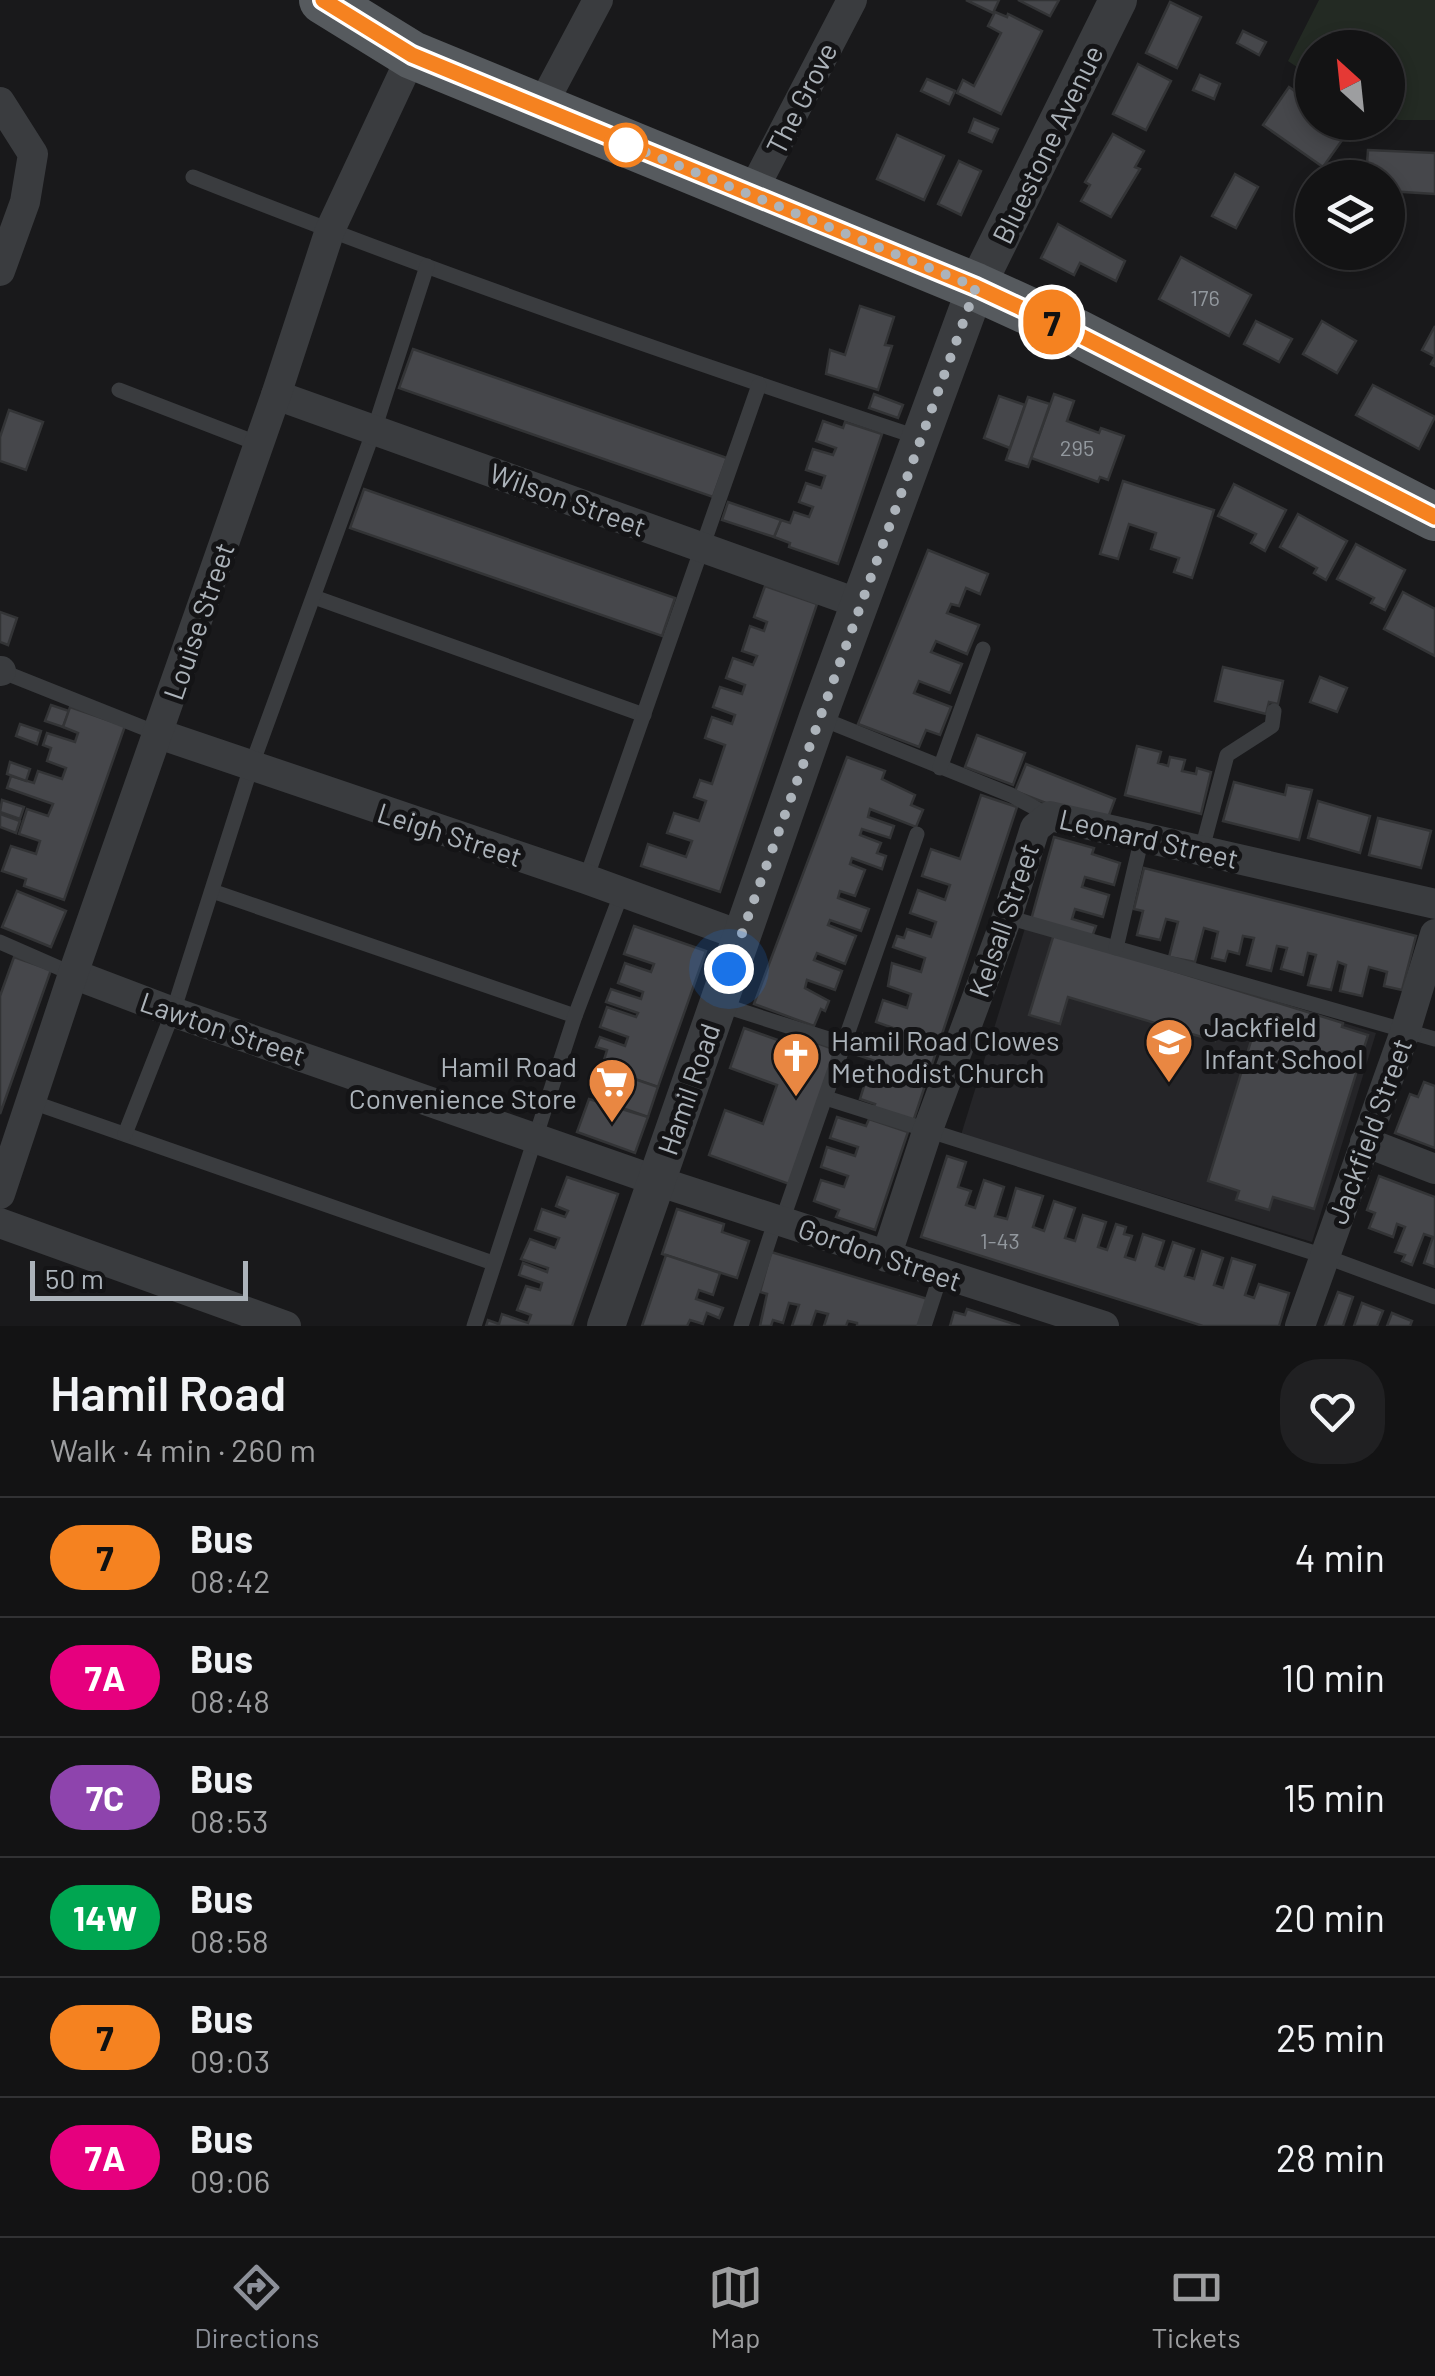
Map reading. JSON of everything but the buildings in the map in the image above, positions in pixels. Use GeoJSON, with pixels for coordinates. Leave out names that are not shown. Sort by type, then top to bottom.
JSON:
{"type":"FeatureCollection","features":[{"type":"Feature","properties":{"kind":"main road"},"geometry":{"type":"LineString","coordinates":[[323,0],[412,55],[976,287],[1434,515]]}},
{"type":"Feature","properties":{"kind":"street"},"geometry":{"type":"LineString","coordinates":[[540,109],[598,0]]}},
{"type":"Feature","properties":{"kind":"street","name":"The Grove"},"geometry":{"type":"LineString","coordinates":[[750,196],[852,0]]}},
{"type":"Feature","properties":{"kind":"street","name":"Bluestone Avenue"},"geometry":{"type":"LineString","coordinates":[[976,287],[1118,0]]}},
{"type":"Feature","properties":{"kind":"street","name":"Louise Street"},"geometry":{"type":"LineString","coordinates":[[0,1194],[330,230],[412,55]]}},
{"type":"Feature","properties":{"kind":"street"},"geometry":{"type":"LineString","coordinates":[[0,102],[33,154],[25,202],[0,270]]}},
{"type":"Feature","properties":{"kind":"street","name":"Hamil Road"},"geometry":{"type":"LineString","coordinates":[[606,1326],[740,935],[976,287]]}},
{"type":"Feature","properties":{"kind":"street","name":"Wilson Street"},"geometry":{"type":"LineString","coordinates":[[276,395],[860,604]]}},
{"type":"Feature","properties":{"kind":"street","name":"Leigh Street"},"geometry":{"type":"LineString","coordinates":[[159,734],[740,935]]}},
{"type":"Feature","properties":{"kind":"street","name":"Leonard Street"},"geometry":{"type":"LineString","coordinates":[[1050,816],[1435,904]]}},
{"type":"Feature","properties":{"kind":"street","name":"Kelsall Street"},"geometry":{"type":"LineString","coordinates":[[886,1257],[1035,828],[1050,816]]}},
{"type":"Feature","properties":{"kind":"street","name":"Jackfield Street"},"geometry":{"type":"LineString","coordinates":[[1300,1326],[1365,1142],[1421,1034],[1435,934]]}},
{"type":"Feature","properties":{"kind":"street","name":"Lawton Street"},"geometry":{"type":"LineString","coordinates":[[74,974],[172,1012],[657,1181]]}},
{"type":"Feature","properties":{"kind":"street"},"geometry":{"type":"LineString","coordinates":[[1365,1142],[1435,1168]]}},
{"type":"Feature","properties":{"kind":"street","name":"Gordon Street"},"geometry":{"type":"LineString","coordinates":[[657,1181],[941,1274],[1049,1318],[1104,1326]]}},
{"type":"Feature","properties":{"kind":"street"},"geometry":{"type":"LineString","coordinates":[[0,1223],[286,1326]]}},
{"type":"Feature","properties":{"kind":"lane"},"geometry":{"type":"LineString","coordinates":[[193,177],[426,266],[920,438]]}},
{"type":"Feature","properties":{"kind":"lane"},"geometry":{"type":"LineString","coordinates":[[125,1134],[172,1012],[251,767],[374,430],[426,266]]}},
{"type":"Feature","properties":{"kind":"lane"},"geometry":{"type":"LineString","coordinates":[[586,879],[759,385]]}},
{"type":"Feature","properties":{"kind":"lane"},"geometry":{"type":"LineString","coordinates":[[118,390],[259,444]]}},
{"type":"Feature","properties":{"kind":"lane"},"geometry":{"type":"LineString","coordinates":[[314,597],[644,715]]}},
{"type":"Feature","properties":{"kind":"lane"},"geometry":{"type":"LineString","coordinates":[[940,768],[983,649]]}},
{"type":"Feature","properties":{"kind":"lane"},"geometry":{"type":"LineString","coordinates":[[1,671],[159,734]]}},
{"type":"Feature","properties":{"kind":"lane"},"geometry":{"type":"LineString","coordinates":[[1202,849],[1227,755],[1272,726],[1274,712]]}},
{"type":"Feature","properties":{"kind":"lane","name":"Leonard Street"},"geometry":{"type":"LineString","coordinates":[[818,717],[1012,796],[1050,816]]}},
{"type":"Feature","properties":{"kind":"lane"},"geometry":{"type":"LineString","coordinates":[[741,1326],[826,1098],[917,834]]}},
{"type":"Feature","properties":{"kind":"lane"},"geometry":{"type":"LineString","coordinates":[[1116,948],[1142,836]]}},
{"type":"Feature","properties":{"kind":"lane"},"geometry":{"type":"LineString","coordinates":[[212,890],[574,1016]]}},
{"type":"Feature","properties":{"kind":"lane"},"geometry":{"type":"LineString","coordinates":[[474,1326],[574,1016],[622,892]]}},
{"type":"Feature","properties":{"kind":"lane"},"geometry":{"type":"LineString","coordinates":[[1007,917],[1421,1034]]}},
{"type":"Feature","properties":{"kind":"lane"},"geometry":{"type":"LineString","coordinates":[[0,942],[74,974]]}},
{"type":"Feature","properties":{"kind":"lane"},"geometry":{"type":"LineString","coordinates":[[717,1003],[844,1044]]}},
{"type":"Feature","properties":{"kind":"lane"},"geometry":{"type":"LineString","coordinates":[[826,1098],[1324,1256],[1435,1297]]}},
{"type":"Feature","properties":{"kind":"lane"},"geometry":{"type":"LineString","coordinates":[[32,1102],[493,1263]]}},
{"type":"Feature","properties":{"kind":"lane"},"geometry":{"type":"LineString","coordinates":[[924,1326],[941,1274]]}},
{"type":"Feature","properties":{"kind":"shaded area"},"geometry":{"type":"Polygon","coordinates":[[[1319,0],[1435,0],[1435,120],[1405,120],[1405,30],[1304,30],[1319,0]]]}},
{"type":"Feature","properties":{"kind":"shaded area"},"geometry":{"type":"Polygon","coordinates":[[[1295,47],[1295,66],[1288,61],[1295,47]]]}},
{"type":"Feature","properties":{"kind":"shaded area","name":"Jackfield Infant School"},"geometry":{"type":"Polygon","coordinates":[[[1026,925],[1376,1033],[1312,1242],[961,1135],[1026,925]]]}},
{"type":"Feature","properties":{"kind":"bus line","name":"7"},"geometry":{"type":"LineString","coordinates":[[323,0],[412,55],[976,287],[1077,334],[1435,517]]}},
{"type":"Feature","properties":{"kind":"place","name":"Jackfield Infant School"},"geometry":{"type":"Point","coordinates":[1169,1084]}},
{"type":"Feature","properties":{"kind":"place","name":"Hamil Road Clowes Methodist Church"},"geometry":{"type":"Point","coordinates":[796,1098]}},
{"type":"Feature","properties":{"kind":"place","name":"Hamil Road Convenience Store"},"geometry":{"type":"Point","coordinates":[612,1124]}},
{"type":"Feature","properties":{"kind":"route"},"geometry":{"type":"LineString","coordinates":[[626,145],[611,138],[976,287],[729,969]]}}]}
